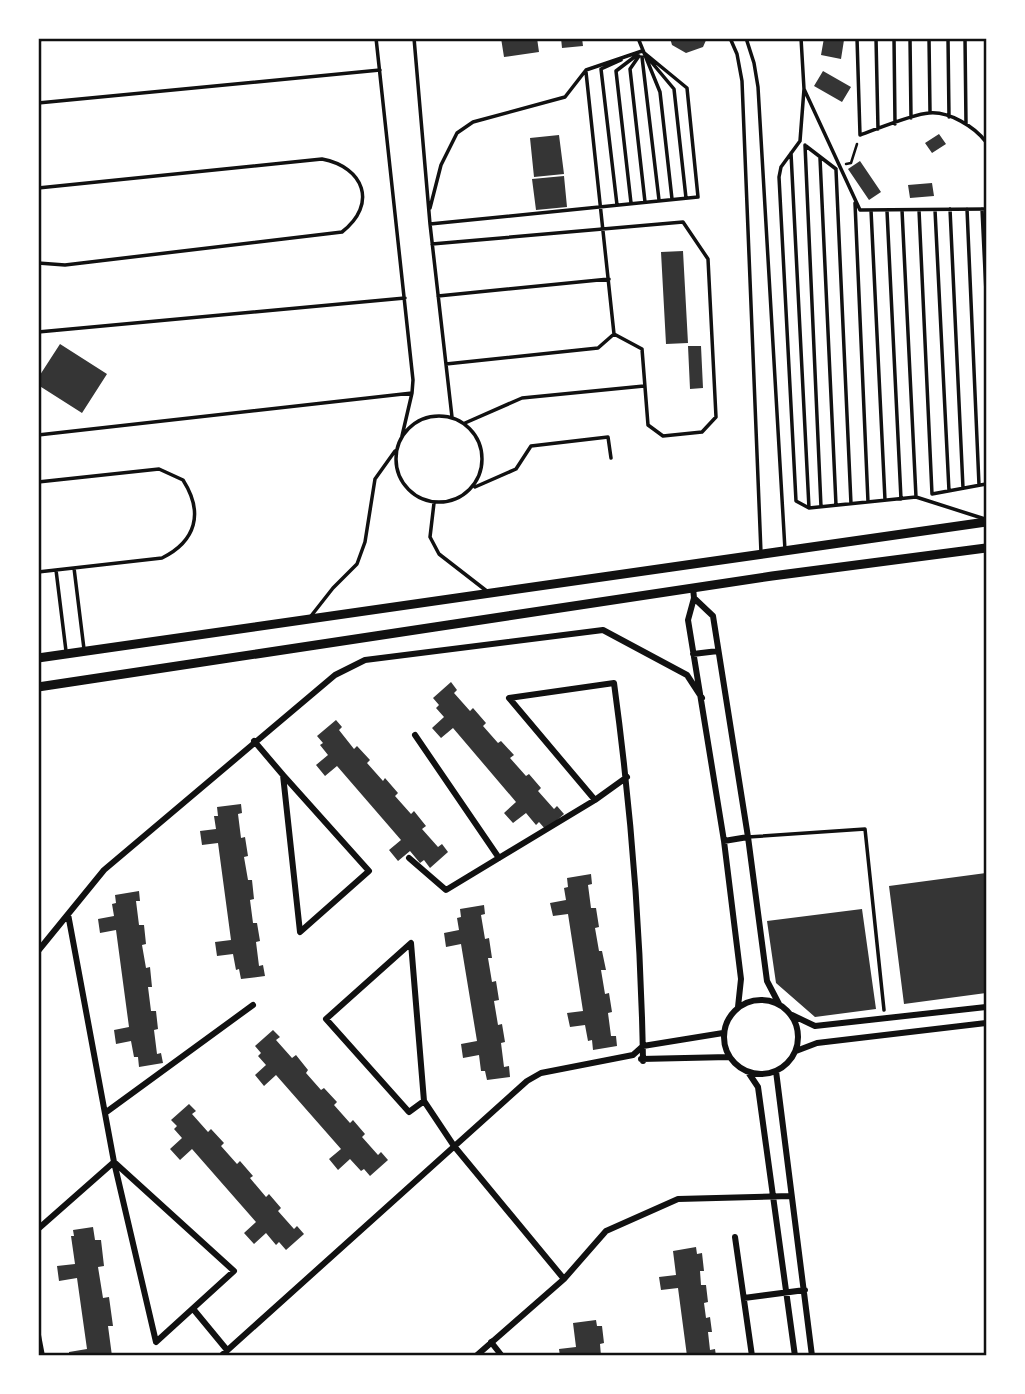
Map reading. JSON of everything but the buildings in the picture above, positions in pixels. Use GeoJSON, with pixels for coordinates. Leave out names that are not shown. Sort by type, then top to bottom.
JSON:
{"type":"FeatureCollection","features":[{"type":"Feature","properties":{"kind":"main road"},"geometry":{"type":"LineString","coordinates":[[38,658],[986,521]]}},
{"type":"Feature","properties":{"kind":"main road"},"geometry":{"type":"LineString","coordinates":[[38,687],[986,548]]}},
{"type":"Feature","properties":{"kind":"street"},"geometry":{"type":"LineString","coordinates":[[693,593],[713,616],[748,837],[766,981],[779,1004],[790,1014],[815,1026],[986,1007]]}},
{"type":"Feature","properties":{"kind":"street"},"geometry":{"type":"LineString","coordinates":[[693,593],[688,620],[702,698],[741,979],[738,1007]]}},
{"type":"Feature","properties":{"kind":"street"},"geometry":{"type":"LineString","coordinates":[[38,951],[104,870],[335,674],[365,660],[603,631],[687,675],[702,698]]}},
{"type":"Feature","properties":{"kind":"street"},"geometry":{"type":"LineString","coordinates":[[693,654],[718,651]]}},
{"type":"Feature","properties":{"kind":"street"},"geometry":{"type":"LineString","coordinates":[[595,800],[509,698],[614,682],[627,777],[643,1009],[643,1061]]}},
{"type":"Feature","properties":{"kind":"street"},"geometry":{"type":"LineString","coordinates":[[415,736],[499,858]]}},
{"type":"Feature","properties":{"kind":"street"},"geometry":{"type":"LineString","coordinates":[[254,741],[369,871],[300,932],[283,775]]}},
{"type":"Feature","properties":{"kind":"street"},"geometry":{"type":"LineString","coordinates":[[409,858],[446,890],[595,800],[627,777]]}},
{"type":"Feature","properties":{"kind":"street"},"geometry":{"type":"LineString","coordinates":[[723,842],[748,837]]}},
{"type":"Feature","properties":{"kind":"street"},"geometry":{"type":"LineString","coordinates":[[68,914],[114,1162],[156,1342],[234,1271],[114,1162]]}},
{"type":"Feature","properties":{"kind":"street"},"geometry":{"type":"LineString","coordinates":[[424,1101],[409,1112],[326,1019],[411,943],[424,1101],[454,1146],[564,1279]]}},
{"type":"Feature","properties":{"kind":"street"},"geometry":{"type":"LineString","coordinates":[[779,1004],[755,1000],[738,1007],[731,1014],[723,1033],[725,1049],[740,1068],[757,1074],[776,1071],[791,1059],[796,1051],[798,1031],[790,1014]]}},
{"type":"Feature","properties":{"kind":"street"},"geometry":{"type":"LineString","coordinates":[[105,1113],[253,1005]]}},
{"type":"Feature","properties":{"kind":"street"},"geometry":{"type":"LineString","coordinates":[[796,1051],[817,1043],[986,1023]]}},
{"type":"Feature","properties":{"kind":"street"},"geometry":{"type":"LineString","coordinates":[[194,1310],[224,1353],[454,1146],[527,1082],[541,1073],[634,1055],[643,1046],[723,1033]]}},
{"type":"Feature","properties":{"kind":"street"},"geometry":{"type":"LineString","coordinates":[[634,1055],[643,1061],[729,1057]]}},
{"type":"Feature","properties":{"kind":"street"},"geometry":{"type":"LineString","coordinates":[[776,1071],[812,1356]]}},
{"type":"Feature","properties":{"kind":"street"},"geometry":{"type":"LineString","coordinates":[[748,1072],[758,1087],[794,1356]]}},
{"type":"Feature","properties":{"kind":"street"},"geometry":{"type":"LineString","coordinates":[[38,1229],[114,1162]]}},
{"type":"Feature","properties":{"kind":"street"},"geometry":{"type":"LineString","coordinates":[[476,1356],[564,1279],[606,1231],[678,1199],[791,1196]]}},
{"type":"Feature","properties":{"kind":"street"},"geometry":{"type":"LineString","coordinates":[[735,1237],[752,1356]]}},
{"type":"Feature","properties":{"kind":"street"},"geometry":{"type":"LineString","coordinates":[[744,1298],[805,1290]]}},
{"type":"Feature","properties":{"kind":"street"},"geometry":{"type":"LineString","coordinates":[[38,1335],[42,1356]]}},
{"type":"Feature","properties":{"kind":"street"},"geometry":{"type":"LineString","coordinates":[[491,1342],[502,1356]]}},
{"type":"Feature","properties":{"kind":"lane"},"geometry":{"type":"LineString","coordinates":[[38,40],[48,38]]}},
{"type":"Feature","properties":{"kind":"lane"},"geometry":{"type":"LineString","coordinates":[[376,38],[405,298],[412,393],[397,450],[396,464],[400,478],[408,490],[420,498],[434,503],[448,502],[461,497],[472,488],[516,469],[531,446],[608,437],[611,458]]}},
{"type":"Feature","properties":{"kind":"lane"},"geometry":{"type":"LineString","coordinates":[[414,38],[432,244],[452,417]]}},
{"type":"Feature","properties":{"kind":"lane"},"geometry":{"type":"LineString","coordinates":[[638,38],[660,92],[672,199]]}},
{"type":"Feature","properties":{"kind":"lane"},"geometry":{"type":"LineString","coordinates":[[730,38],[737,54],[742,81],[761,555]]}},
{"type":"Feature","properties":{"kind":"lane"},"geometry":{"type":"LineString","coordinates":[[746,38],[758,87],[785,552]]}},
{"type":"Feature","properties":{"kind":"lane"},"geometry":{"type":"LineString","coordinates":[[800,38],[804,89],[800,141],[781,167],[779,177],[796,501],[809,508],[916,497],[986,521]]}},
{"type":"Feature","properties":{"kind":"lane"},"geometry":{"type":"LineString","coordinates":[[857,38],[860,135],[930,113],[966,124],[979,131],[986,142]]}},
{"type":"Feature","properties":{"kind":"lane"},"geometry":{"type":"LineString","coordinates":[[876,38],[878,129]]}},
{"type":"Feature","properties":{"kind":"lane"},"geometry":{"type":"LineString","coordinates":[[894,38],[895,124]]}},
{"type":"Feature","properties":{"kind":"lane"},"geometry":{"type":"LineString","coordinates":[[910,38],[911,118]]}},
{"type":"Feature","properties":{"kind":"lane"},"geometry":{"type":"LineString","coordinates":[[929,38],[930,113]]}},
{"type":"Feature","properties":{"kind":"lane"},"geometry":{"type":"LineString","coordinates":[[948,38],[949,117]]}},
{"type":"Feature","properties":{"kind":"lane"},"geometry":{"type":"LineString","coordinates":[[965,38],[966,124]]}},
{"type":"Feature","properties":{"kind":"lane"},"geometry":{"type":"LineString","coordinates":[[429,211],[441,165],[457,133],[473,122],[565,97],[586,70],[642,51]]}},
{"type":"Feature","properties":{"kind":"lane"},"geometry":{"type":"LineString","coordinates":[[430,224],[698,197],[687,88],[642,51]]}},
{"type":"Feature","properties":{"kind":"lane"},"geometry":{"type":"LineString","coordinates":[[642,51],[674,89],[686,198]]}},
{"type":"Feature","properties":{"kind":"lane"},"geometry":{"type":"LineString","coordinates":[[642,51],[659,201]]}},
{"type":"Feature","properties":{"kind":"lane"},"geometry":{"type":"LineString","coordinates":[[642,51],[630,69],[645,202]]}},
{"type":"Feature","properties":{"kind":"lane"},"geometry":{"type":"LineString","coordinates":[[631,203],[616,71],[642,51]]}},
{"type":"Feature","properties":{"kind":"lane"},"geometry":{"type":"LineString","coordinates":[[617,205],[601,69],[642,51]]}},
{"type":"Feature","properties":{"kind":"lane"},"geometry":{"type":"LineString","coordinates":[[38,103],[380,70]]}},
{"type":"Feature","properties":{"kind":"lane"},"geometry":{"type":"LineString","coordinates":[[586,70],[614,334]]}},
{"type":"Feature","properties":{"kind":"lane"},"geometry":{"type":"LineString","coordinates":[[804,89],[838,168],[860,210],[984,209],[986,292]]}},
{"type":"Feature","properties":{"kind":"lane"},"geometry":{"type":"LineString","coordinates":[[800,141],[838,168]]}},
{"type":"Feature","properties":{"kind":"lane"},"geometry":{"type":"LineString","coordinates":[[805,145],[821,507]]}},
{"type":"Feature","properties":{"kind":"lane"},"geometry":{"type":"LineString","coordinates":[[791,153],[809,508]]}},
{"type":"Feature","properties":{"kind":"lane"},"geometry":{"type":"LineString","coordinates":[[821,158],[835,505]]}},
{"type":"Feature","properties":{"kind":"lane"},"geometry":{"type":"LineString","coordinates":[[38,188],[322,159],[338,162],[351,170],[360,183],[364,198],[359,214],[342,232],[65,265],[38,263]]}},
{"type":"Feature","properties":{"kind":"lane"},"geometry":{"type":"LineString","coordinates":[[838,168],[851,504]]}},
{"type":"Feature","properties":{"kind":"lane"},"geometry":{"type":"LineString","coordinates":[[855,199],[868,502]]}},
{"type":"Feature","properties":{"kind":"lane"},"geometry":{"type":"LineString","coordinates":[[935,209],[949,491]]}},
{"type":"Feature","properties":{"kind":"lane"},"geometry":{"type":"LineString","coordinates":[[950,209],[963,488]]}},
{"type":"Feature","properties":{"kind":"lane"},"geometry":{"type":"LineString","coordinates":[[967,209],[979,485]]}},
{"type":"Feature","properties":{"kind":"lane"},"geometry":{"type":"LineString","coordinates":[[871,210],[885,500]]}},
{"type":"Feature","properties":{"kind":"lane"},"geometry":{"type":"LineString","coordinates":[[887,210],[901,499]]}},
{"type":"Feature","properties":{"kind":"lane"},"geometry":{"type":"LineString","coordinates":[[902,210],[916,497]]}},
{"type":"Feature","properties":{"kind":"lane"},"geometry":{"type":"LineString","coordinates":[[919,210],[932,494],[986,484]]}},
{"type":"Feature","properties":{"kind":"lane"},"geometry":{"type":"LineString","coordinates":[[432,244],[683,222],[708,259],[716,417],[702,432],[663,436],[648,425],[642,349],[614,334]]}},
{"type":"Feature","properties":{"kind":"lane"},"geometry":{"type":"LineString","coordinates":[[438,296],[609,279]]}},
{"type":"Feature","properties":{"kind":"lane"},"geometry":{"type":"LineString","coordinates":[[38,332],[405,298]]}},
{"type":"Feature","properties":{"kind":"lane"},"geometry":{"type":"LineString","coordinates":[[446,364],[598,348],[614,334]]}},
{"type":"Feature","properties":{"kind":"lane"},"geometry":{"type":"LineString","coordinates":[[465,424],[522,398],[644,386]]}},
{"type":"Feature","properties":{"kind":"lane"},"geometry":{"type":"LineString","coordinates":[[38,435],[412,393]]}},
{"type":"Feature","properties":{"kind":"lane"},"geometry":{"type":"LineString","coordinates":[[402,436],[411,425],[438,415],[452,417],[465,424],[475,434],[483,461],[480,475],[472,488]]}},
{"type":"Feature","properties":{"kind":"lane"},"geometry":{"type":"LineString","coordinates":[[309,618],[357,564],[365,542],[375,479],[397,450]]}},
{"type":"Feature","properties":{"kind":"lane"},"geometry":{"type":"LineString","coordinates":[[38,482],[159,470],[183,480],[194,502],[191,535],[174,552],[162,558],[38,572]]}},
{"type":"Feature","properties":{"kind":"lane"},"geometry":{"type":"LineString","coordinates":[[434,503],[430,537],[439,554],[490,593]]}},
{"type":"Feature","properties":{"kind":"lane"},"geometry":{"type":"LineString","coordinates":[[74,568],[85,651]]}},
{"type":"Feature","properties":{"kind":"lane"},"geometry":{"type":"LineString","coordinates":[[56,570],[66,654]]}},
{"type":"Feature","properties":{"kind":"lane"},"geometry":{"type":"LineString","coordinates":[[748,837],[865,830],[884,1010]]}},
{"type":"Feature","properties":{"kind":"path"},"geometry":{"type":"LineString","coordinates":[[851,163],[860,135]]}}]}
